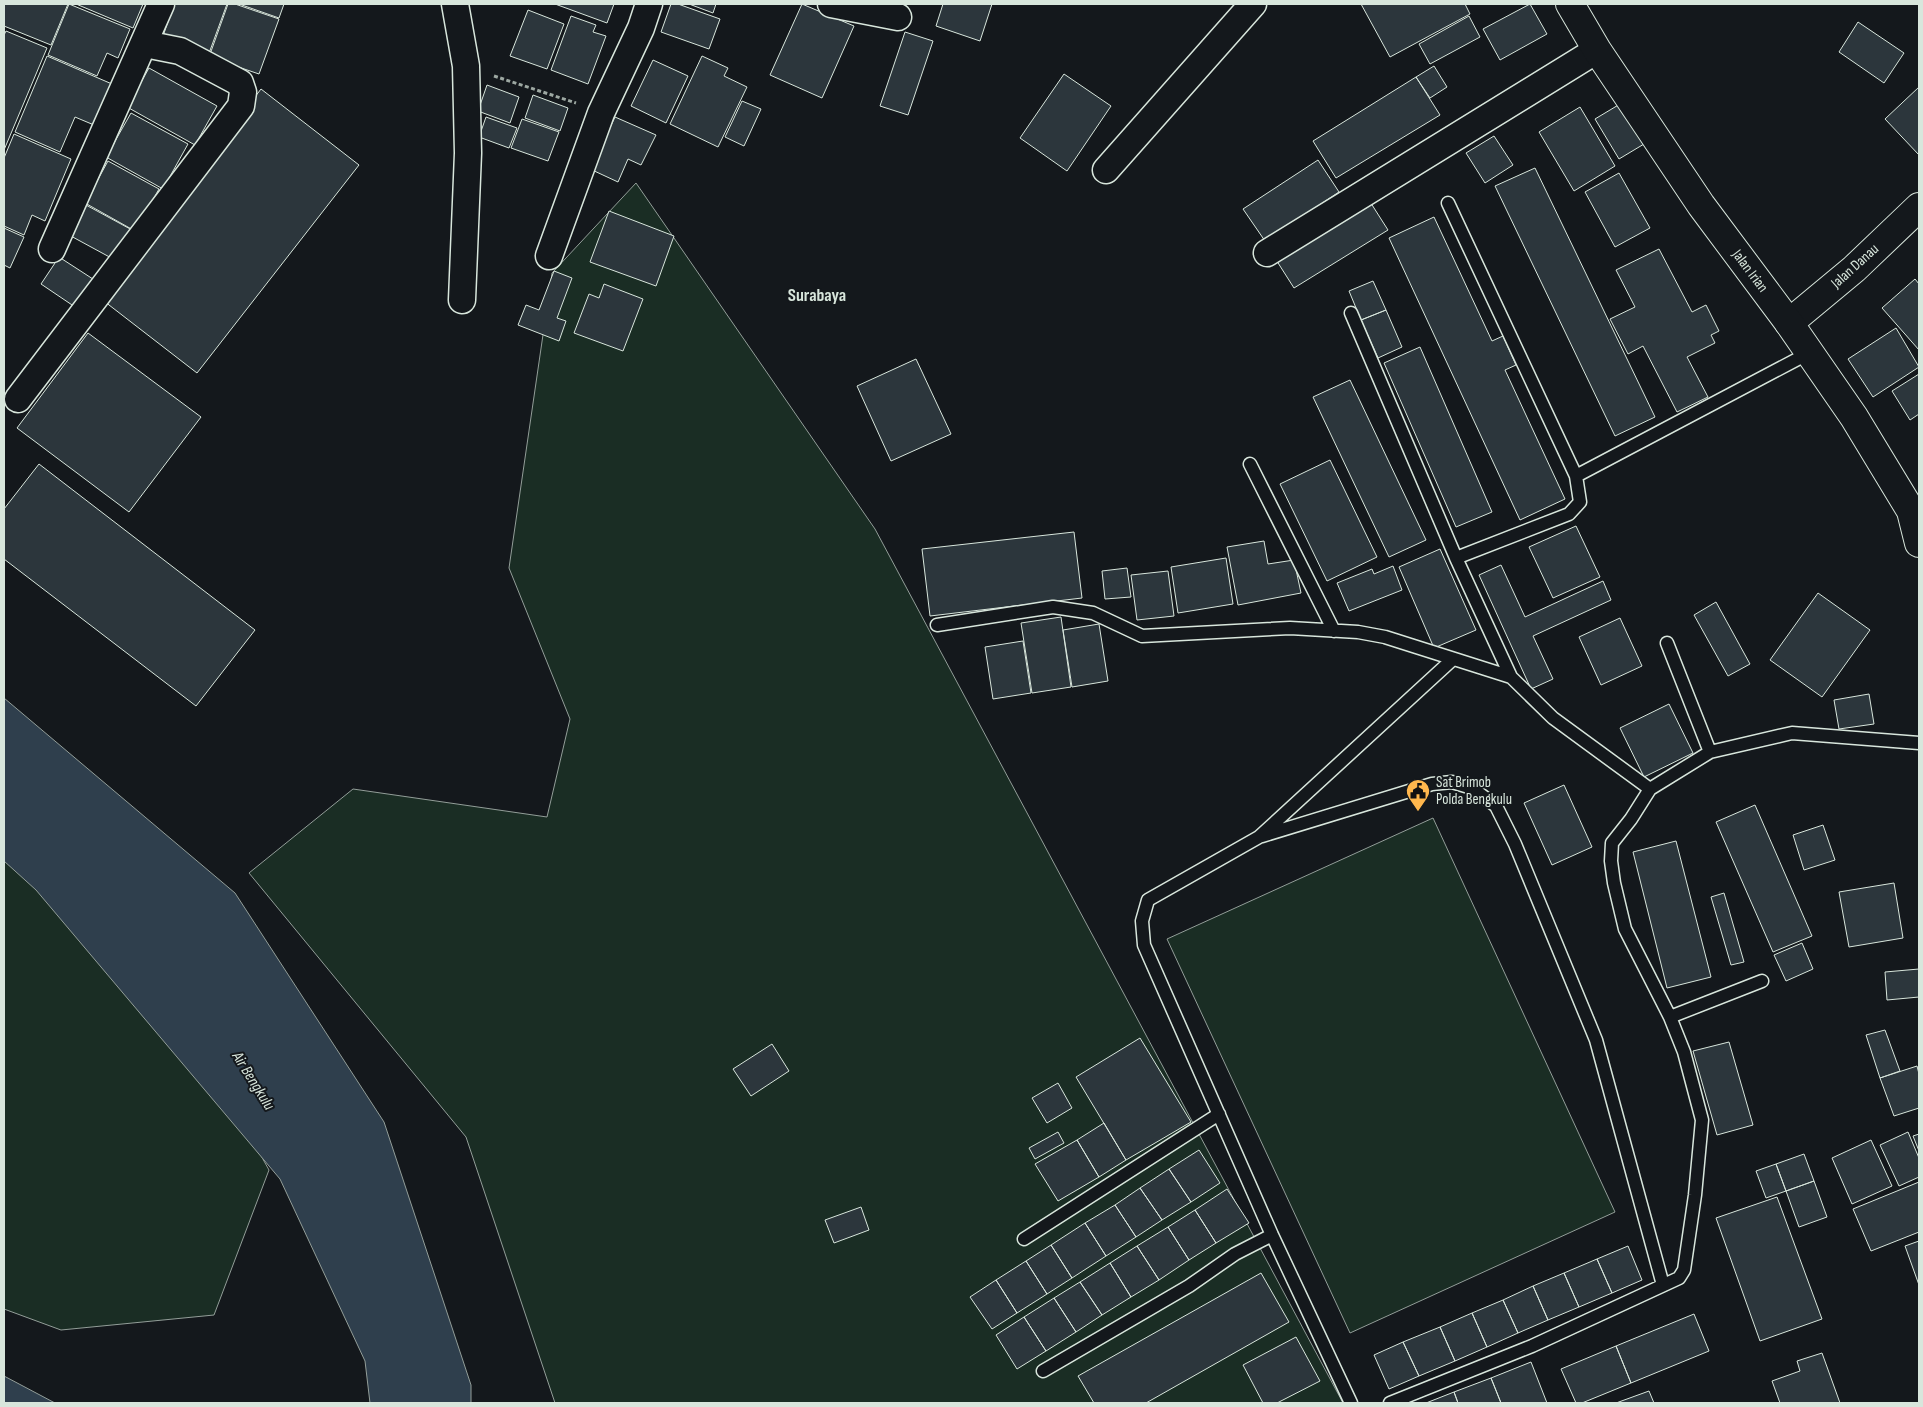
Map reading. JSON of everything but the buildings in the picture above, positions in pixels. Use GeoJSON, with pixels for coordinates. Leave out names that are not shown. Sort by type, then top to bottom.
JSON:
{"type":"FeatureCollection","features":[{"type":"Feature","properties":{"kind":"main road","name":"Jalan Irian"},"geometry":{"type":"LineString","coordinates":[[1570,4],[1597,50],[1701,205],[1789,323],[1915,510],[1919,543]]}},
{"type":"Feature","properties":{"kind":"main road","name":"Jalan Danau"},"geometry":{"type":"LineString","coordinates":[[1789,323],[1854,269],[1919,207]]}},
{"type":"Feature","properties":{"kind":"street"},"geometry":{"type":"LineString","coordinates":[[52,249],[145,44],[161,4]]}},
{"type":"Feature","properties":{"kind":"street"},"geometry":{"type":"LineString","coordinates":[[455,4],[466,66],[468,153],[462,300]]}},
{"type":"Feature","properties":{"kind":"street"},"geometry":{"type":"LineString","coordinates":[[549,256],[602,113],[641,28],[649,4]]}},
{"type":"Feature","properties":{"kind":"street"},"geometry":{"type":"LineString","coordinates":[[831,4],[898,17]]}},
{"type":"Feature","properties":{"kind":"street"},"geometry":{"type":"LineString","coordinates":[[1106,170],[1253,4]]}},
{"type":"Feature","properties":{"kind":"street"},"geometry":{"type":"LineString","coordinates":[[18,399],[241,106],[243,92],[240,83],[180,52],[145,44]]}},
{"type":"Feature","properties":{"kind":"street"},"geometry":{"type":"LineString","coordinates":[[1267,253],[1597,50]]}},
{"type":"Feature","properties":{"kind":"lane"},"geometry":{"type":"LineString","coordinates":[[1448,203],[1576,476],[1580,502],[1569,514],[1456,558]]}},
{"type":"Feature","properties":{"kind":"lane"},"geometry":{"type":"LineString","coordinates":[[1351,313],[1456,558],[1511,677],[1553,718],[1650,789]]}},
{"type":"Feature","properties":{"kind":"lane"},"geometry":{"type":"LineString","coordinates":[[1576,476],[1809,353]]}},
{"type":"Feature","properties":{"kind":"lane"},"geometry":{"type":"LineString","coordinates":[[1250,464],[1334,631]]}},
{"type":"Feature","properties":{"kind":"lane"},"geometry":{"type":"LineString","coordinates":[[937,625],[1053,607],[1093,613],[1142,636],[1290,628],[1334,631],[1385,637],[1511,677]]}},
{"type":"Feature","properties":{"kind":"lane"},"geometry":{"type":"LineString","coordinates":[[1667,643],[1710,752]]}},
{"type":"Feature","properties":{"kind":"lane"},"geometry":{"type":"LineString","coordinates":[[1259,837],[1453,659]]}},
{"type":"Feature","properties":{"kind":"lane"},"geometry":{"type":"LineString","coordinates":[[1390,1403],[1532,1346],[1679,1278],[1684,1270],[1695,1196],[1702,1120],[1684,1052],[1670,1017],[1625,930],[1610,862],[1612,843],[1632,819],[1650,789],[1710,752],[1792,733],[1919,743]]}},
{"type":"Feature","properties":{"kind":"lane"},"geometry":{"type":"LineString","coordinates":[[1350,1403],[1272,1235],[1144,945],[1142,921],[1148,900],[1259,837],[1432,784],[1452,782],[1472,788],[1496,806],[1515,844],[1596,1040],[1663,1285]]}},
{"type":"Feature","properties":{"kind":"lane"},"geometry":{"type":"LineString","coordinates":[[1670,1017],[1762,982]]}},
{"type":"Feature","properties":{"kind":"lane"},"geometry":{"type":"LineString","coordinates":[[1024,1239],[1218,1114]]}},
{"type":"Feature","properties":{"kind":"lane"},"geometry":{"type":"LineString","coordinates":[[1043,1372],[1190,1286],[1235,1254],[1272,1235]]}},
{"type":"Feature","properties":{"kind":"path"},"geometry":{"type":"LineString","coordinates":[[466,66],[602,113]]}},
{"type":"Feature","properties":{"kind":"green space"},"geometry":{"type":"Polygon","coordinates":[[[636,183],[875,529],[1343,1403],[555,1403],[466,1137],[249,873],[353,789],[547,817],[570,719],[509,568],[552,273],[636,183]]]}},
{"type":"Feature","properties":{"kind":"green space"},"geometry":{"type":"Polygon","coordinates":[[[1433,818],[1615,1212],[1350,1333],[1167,939],[1433,818]]]}},
{"type":"Feature","properties":{"kind":"green space"},"geometry":{"type":"Polygon","coordinates":[[[4,840],[202,1050],[269,1170],[214,1315],[61,1330],[4,1309],[4,840]]]}},
{"type":"Feature","properties":{"kind":"water","name":"Air Bengkulu"},"geometry":{"type":"Polygon","coordinates":[[[4,698],[235,893],[384,1122],[471,1385],[471,1403],[370,1403],[365,1361],[280,1179],[36,890],[4,861],[4,698]]]}},
{"type":"Feature","properties":{"kind":"water"},"geometry":{"type":"Polygon","coordinates":[[[4,1376],[55,1403],[4,1403],[4,1376]]]}},
{"type":"Feature","properties":{"kind":"place","name":"Sat Brimob Polda Bengkulu"},"geometry":{"type":"Point","coordinates":[1418,812]}},
{"type":"Feature","properties":{"kind":"district","name":"Surabaya"},"geometry":{"type":"Point","coordinates":[817,295]}}]}
